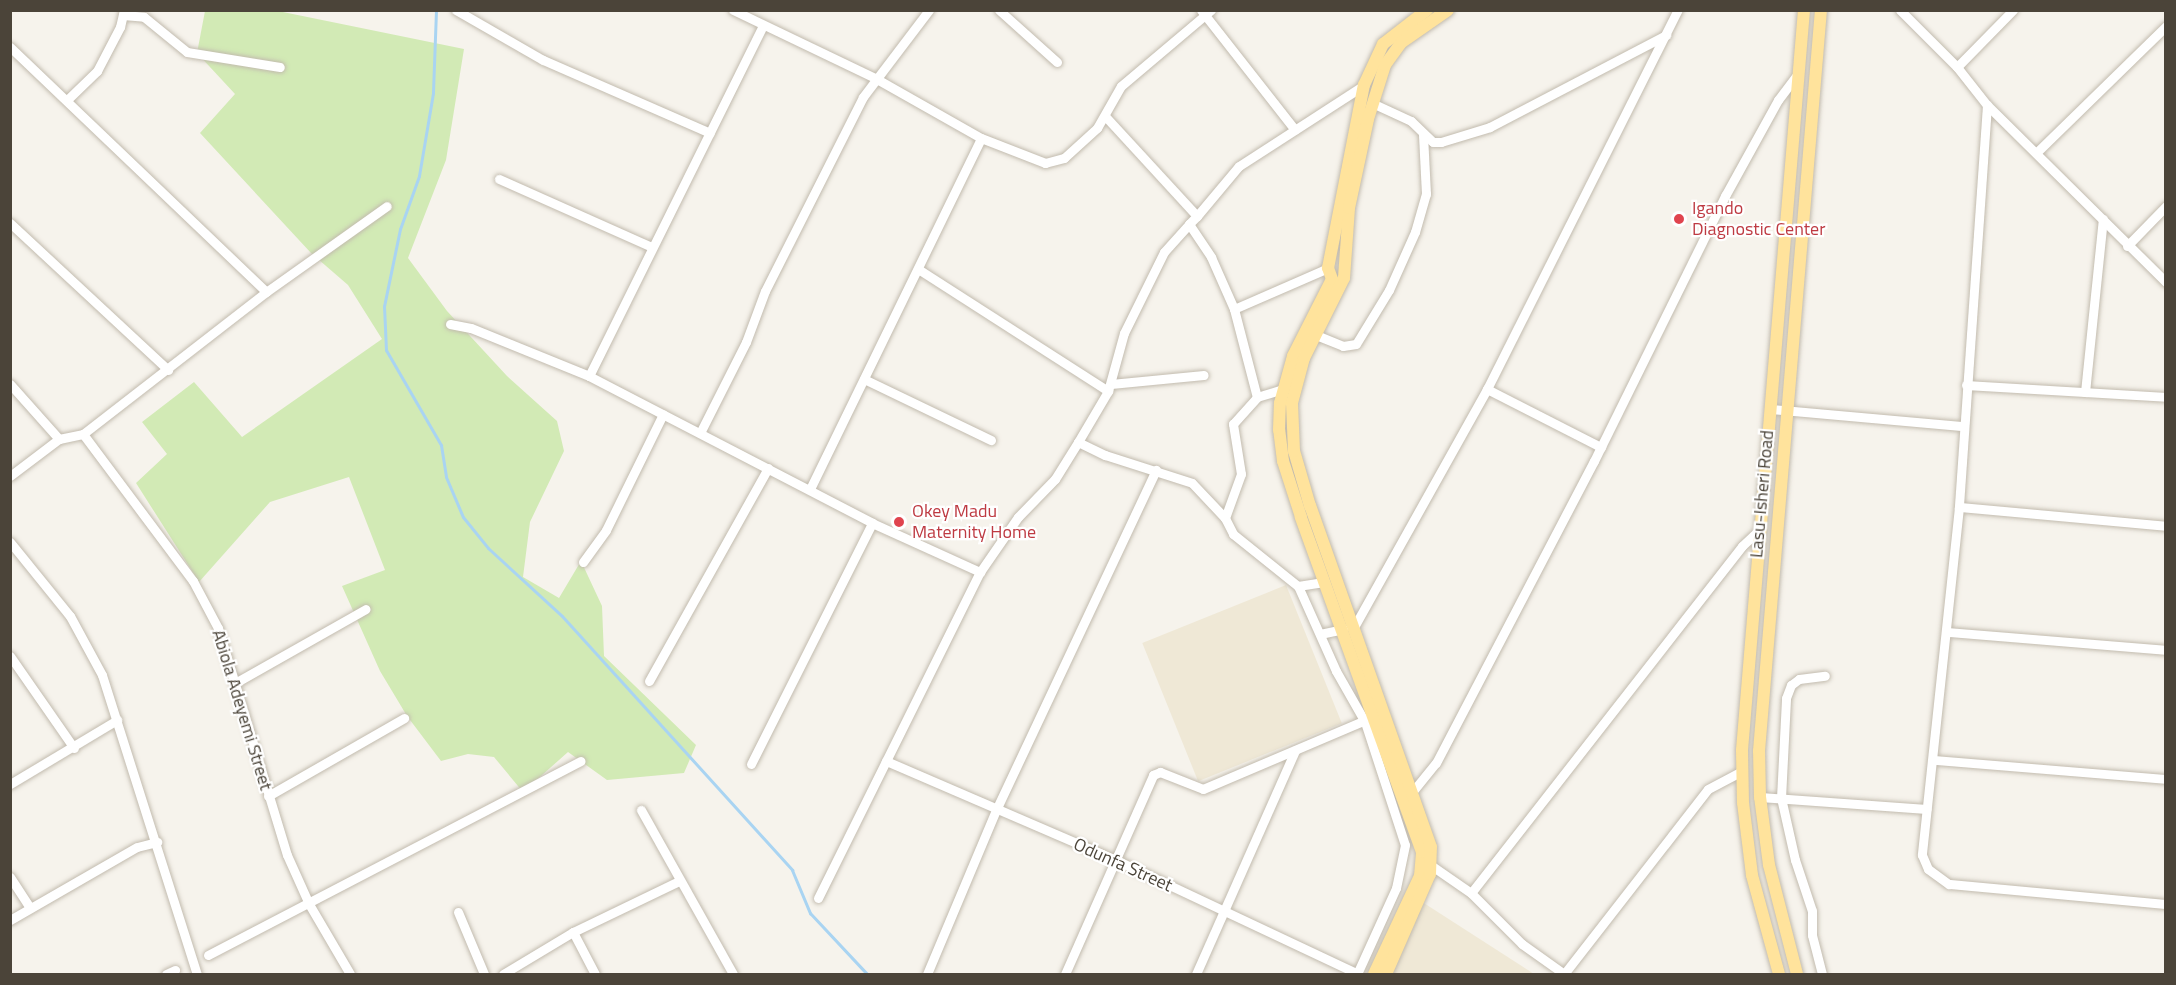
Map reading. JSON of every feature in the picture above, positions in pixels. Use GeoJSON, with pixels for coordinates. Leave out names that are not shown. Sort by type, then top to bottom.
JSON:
{"type":"FeatureCollection","features":[{"type":"Feature","properties":{"kind":"main road"},"geometry":{"type":"LineString","coordinates":[[1374,975],[1420,876],[1422,852],[1409,809],[1369,720],[1348,628],[1324,582],[1283,461],[1279,430],[1283,389],[1293,356],[1332,279],[1328,268],[1364,85],[1383,44],[1427,10]]}},
{"type":"Feature","properties":{"kind":"main road"},"geometry":{"type":"LineString","coordinates":[[1386,975],[1432,866],[1429,840],[1413,791],[1348,628],[1310,506],[1291,431],[1295,386],[1316,335],[1344,278],[1349,208],[1372,103],[1393,52],[1448,10]]}},
{"type":"Feature","properties":{"kind":"main road","name":"Lasu-Isheri Road"},"geometry":{"type":"LineString","coordinates":[[1779,975],[1752,875],[1742,771],[1759,530],[1804,10]]}},
{"type":"Feature","properties":{"kind":"main road","name":"Lasu-Isheri Road"},"geometry":{"type":"LineString","coordinates":[[1797,975],[1769,864],[1760,797],[1766,643],[1821,10]]}},
{"type":"Feature","properties":{"kind":"street"},"geometry":{"type":"LineString","coordinates":[[456,10],[543,60],[710,133]]}},
{"type":"Feature","properties":{"kind":"street"},"geometry":{"type":"LineString","coordinates":[[733,10],[875,78],[981,138],[1038,162],[1056,161],[1105,116],[1121,86],[1202,14],[1211,10]]}},
{"type":"Feature","properties":{"kind":"street"},"geometry":{"type":"LineString","coordinates":[[700,433],[746,342],[765,291],[875,78],[929,10]]}},
{"type":"Feature","properties":{"kind":"street"},"geometry":{"type":"LineString","coordinates":[[999,10],[1057,62]]}},
{"type":"Feature","properties":{"kind":"street"},"geometry":{"type":"LineString","coordinates":[[1320,634],[1348,628],[1487,389],[1650,73],[1678,10]]}},
{"type":"Feature","properties":{"kind":"street"},"geometry":{"type":"LineString","coordinates":[[1900,10],[1957,67],[1987,105],[2037,152],[2127,246],[2166,282]]}},
{"type":"Feature","properties":{"kind":"street"},"geometry":{"type":"LineString","coordinates":[[1957,67],[2013,10]]}},
{"type":"Feature","properties":{"kind":"street"},"geometry":{"type":"LineString","coordinates":[[67,100],[97,71],[124,13],[144,18],[187,52],[280,67]]}},
{"type":"Feature","properties":{"kind":"street"},"geometry":{"type":"LineString","coordinates":[[1202,14],[1295,130]]}},
{"type":"Feature","properties":{"kind":"street"},"geometry":{"type":"LineString","coordinates":[[589,376],[763,26]]}},
{"type":"Feature","properties":{"kind":"street"},"geometry":{"type":"LineString","coordinates":[[2037,152],[2166,26]]}},
{"type":"Feature","properties":{"kind":"street"},"geometry":{"type":"LineString","coordinates":[[1372,103],[1411,121],[1433,142],[1441,142],[1490,127],[1666,35]]}},
{"type":"Feature","properties":{"kind":"street"},"geometry":{"type":"LineString","coordinates":[[10,47],[266,292]]}},
{"type":"Feature","properties":{"kind":"street"},"geometry":{"type":"LineString","coordinates":[[1413,791],[1436,763],[1601,447],[1725,195],[1778,100],[1797,75]]}},
{"type":"Feature","properties":{"kind":"street"},"geometry":{"type":"LineString","coordinates":[[818,898],[980,572],[1018,517],[1055,478],[1110,387],[1124,333],[1164,252],[1239,166],[1364,85]]}},
{"type":"Feature","properties":{"kind":"street"},"geometry":{"type":"LineString","coordinates":[[1987,105],[1962,426],[1959,507],[1935,760],[1922,855],[1928,869],[1944,883],[2028,894],[2166,904]]}},
{"type":"Feature","properties":{"kind":"street"},"geometry":{"type":"LineString","coordinates":[[1105,116],[1197,216]]}},
{"type":"Feature","properties":{"kind":"street"},"geometry":{"type":"LineString","coordinates":[[1316,335],[1343,346],[1356,344],[1389,290],[1415,232],[1426,194],[1423,134]]}},
{"type":"Feature","properties":{"kind":"street"},"geometry":{"type":"LineString","coordinates":[[810,489],[981,138]]}},
{"type":"Feature","properties":{"kind":"street"},"geometry":{"type":"LineString","coordinates":[[499,179],[652,247]]}},
{"type":"Feature","properties":{"kind":"street"},"geometry":{"type":"LineString","coordinates":[[10,476],[59,439],[83,434],[266,292],[387,206]]}},
{"type":"Feature","properties":{"kind":"street"},"geometry":{"type":"LineString","coordinates":[[2127,246],[2166,206]]}},
{"type":"Feature","properties":{"kind":"street"},"geometry":{"type":"LineString","coordinates":[[2085,392],[2103,219]]}},
{"type":"Feature","properties":{"kind":"street"},"geometry":{"type":"LineString","coordinates":[[10,223],[168,370]]}},
{"type":"Feature","properties":{"kind":"street"},"geometry":{"type":"LineString","coordinates":[[1189,224],[1211,257],[1234,309],[1257,397]]}},
{"type":"Feature","properties":{"kind":"street"},"geometry":{"type":"LineString","coordinates":[[1234,309],[1328,268]]}},
{"type":"Feature","properties":{"kind":"street"},"geometry":{"type":"LineString","coordinates":[[918,269],[1110,387],[1204,375]]}},
{"type":"Feature","properties":{"kind":"street"},"geometry":{"type":"LineString","coordinates":[[450,324],[471,328],[589,376],[810,489],[872,524],[980,572]]}},
{"type":"Feature","properties":{"kind":"street"},"geometry":{"type":"LineString","coordinates":[[864,379],[991,440]]}},
{"type":"Feature","properties":{"kind":"street"},"geometry":{"type":"LineString","coordinates":[[10,384],[59,439]]}},
{"type":"Feature","properties":{"kind":"street"},"geometry":{"type":"LineString","coordinates":[[1966,385],[2166,397]]}},
{"type":"Feature","properties":{"kind":"street"},"geometry":{"type":"LineString","coordinates":[[1225,519],[1241,474],[1233,424],[1257,397],[1283,389]]}},
{"type":"Feature","properties":{"kind":"street"},"geometry":{"type":"LineString","coordinates":[[1487,389],[1601,447]]}},
{"type":"Feature","properties":{"kind":"street"},"geometry":{"type":"LineString","coordinates":[[1770,409],[1962,426]]}},
{"type":"Feature","properties":{"kind":"street"},"geometry":{"type":"LineString","coordinates":[[583,562],[606,530],[663,414]]}},
{"type":"Feature","properties":{"kind":"street","name":"Abiola Adeyemi Street"},"geometry":{"type":"LineString","coordinates":[[83,434],[193,581],[218,628],[287,855],[309,904],[350,975]]}},
{"type":"Feature","properties":{"kind":"street"},"geometry":{"type":"LineString","coordinates":[[1078,442],[1105,455],[1156,470],[1198,488],[1225,519],[1233,534],[1298,586],[1320,634],[1369,720],[1393,813],[1405,845],[1404,861],[1396,888],[1357,974]]}},
{"type":"Feature","properties":{"kind":"street"},"geometry":{"type":"LineString","coordinates":[[649,681],[768,468]]}},
{"type":"Feature","properties":{"kind":"street"},"geometry":{"type":"LineString","coordinates":[[927,975],[996,810],[1156,470]]}},
{"type":"Feature","properties":{"kind":"street"},"geometry":{"type":"LineString","coordinates":[[1959,507],[2166,526]]}},
{"type":"Feature","properties":{"kind":"street"},"geometry":{"type":"LineString","coordinates":[[751,764],[872,524]]}},
{"type":"Feature","properties":{"kind":"street"},"geometry":{"type":"LineString","coordinates":[[1471,893],[1742,546],[1759,530]]}},
{"type":"Feature","properties":{"kind":"street"},"geometry":{"type":"LineString","coordinates":[[10,542],[70,616],[102,675],[157,842],[197,975]]}},
{"type":"Feature","properties":{"kind":"street"},"geometry":{"type":"LineString","coordinates":[[1298,586],[1324,582]]}},
{"type":"Feature","properties":{"kind":"street"},"geometry":{"type":"LineString","coordinates":[[235,683],[366,609]]}},
{"type":"Feature","properties":{"kind":"street"},"geometry":{"type":"LineString","coordinates":[[1948,632],[2166,650]]}},
{"type":"Feature","properties":{"kind":"street"},"geometry":{"type":"LineString","coordinates":[[10,656],[74,748]]}},
{"type":"Feature","properties":{"kind":"street"},"geometry":{"type":"LineString","coordinates":[[1822,975],[1812,935],[1812,911],[1781,798],[1789,692],[1799,679],[1826,676]]}},
{"type":"Feature","properties":{"kind":"street"},"geometry":{"type":"LineString","coordinates":[[268,796],[404,718]]}},
{"type":"Feature","properties":{"kind":"street"},"geometry":{"type":"LineString","coordinates":[[10,784],[74,748],[117,720]]}},
{"type":"Feature","properties":{"kind":"street"},"geometry":{"type":"LineString","coordinates":[[1065,975],[1114,859],[1153,775],[1160,772],[1203,789],[1369,720]]}},
{"type":"Feature","properties":{"kind":"street"},"geometry":{"type":"LineString","coordinates":[[1196,975],[1295,751]]}},
{"type":"Feature","properties":{"kind":"street","name":"Odunfa Street"},"geometry":{"type":"LineString","coordinates":[[886,760],[996,810],[1114,859],[1357,974]]}},
{"type":"Feature","properties":{"kind":"street"},"geometry":{"type":"LineString","coordinates":[[1935,760],[2166,779]]}},
{"type":"Feature","properties":{"kind":"street"},"geometry":{"type":"LineString","coordinates":[[208,955],[581,761]]}},
{"type":"Feature","properties":{"kind":"street"},"geometry":{"type":"LineString","coordinates":[[1432,866],[1471,893],[1522,944],[1564,975],[1708,789],[1742,771]]}},
{"type":"Feature","properties":{"kind":"street"},"geometry":{"type":"LineString","coordinates":[[1760,797],[1927,809]]}},
{"type":"Feature","properties":{"kind":"street"},"geometry":{"type":"LineString","coordinates":[[1393,813],[1409,809]]}},
{"type":"Feature","properties":{"kind":"street"},"geometry":{"type":"LineString","coordinates":[[641,810],[733,975]]}},
{"type":"Feature","properties":{"kind":"street"},"geometry":{"type":"LineString","coordinates":[[10,920],[137,847],[157,842]]}},
{"type":"Feature","properties":{"kind":"street"},"geometry":{"type":"LineString","coordinates":[[10,877],[30,908]]}},
{"type":"Feature","properties":{"kind":"street"},"geometry":{"type":"LineString","coordinates":[[502,975],[573,932],[679,881]]}},
{"type":"Feature","properties":{"kind":"street"},"geometry":{"type":"LineString","coordinates":[[458,912],[484,975]]}},
{"type":"Feature","properties":{"kind":"street"},"geometry":{"type":"LineString","coordinates":[[573,932],[595,975]]}},
{"type":"Feature","properties":{"kind":"shaded area"},"geometry":{"type":"Polygon","coordinates":[[[1286,585],[1342,723],[1198,781],[1142,643],[1286,585]]]}},
{"type":"Feature","properties":{"kind":"shaded area"},"geometry":{"type":"Polygon","coordinates":[[[1416,898],[1534,974],[1381,974],[1416,898]]]}},
{"type":"Feature","properties":{"kind":"green space"},"geometry":{"type":"Polygon","coordinates":[[[205,11],[278,11],[464,49],[446,160],[408,258],[447,311],[507,376],[557,421],[564,451],[530,522],[523,577],[559,598],[581,561],[602,606],[604,656],[696,745],[684,773],[607,780],[568,752],[523,792],[494,757],[468,754],[441,761],[407,716],[380,671],[342,586],[385,570],[349,477],[270,502],[199,582],[136,483],[167,454],[142,422],[194,382],[242,437],[382,339],[348,285],[311,253],[200,133],[235,94],[197,53],[205,11]]]}},
{"type":"Feature","properties":{"kind":"waterway"},"geometry":{"type":"LineString","coordinates":[[436,10],[433,93],[419,176],[400,229],[384,306],[386,350],[441,445],[446,477],[463,517],[488,548],[562,616],[792,870],[810,913],[867,974]]}},
{"type":"Feature","properties":{"kind":"place","name":"Igando Diagnostic Center"},"geometry":{"type":"Point","coordinates":[1679,219]}},
{"type":"Feature","properties":{"kind":"place","name":"Okey Madu Maternity Home"},"geometry":{"type":"Point","coordinates":[899,522]}}]}
